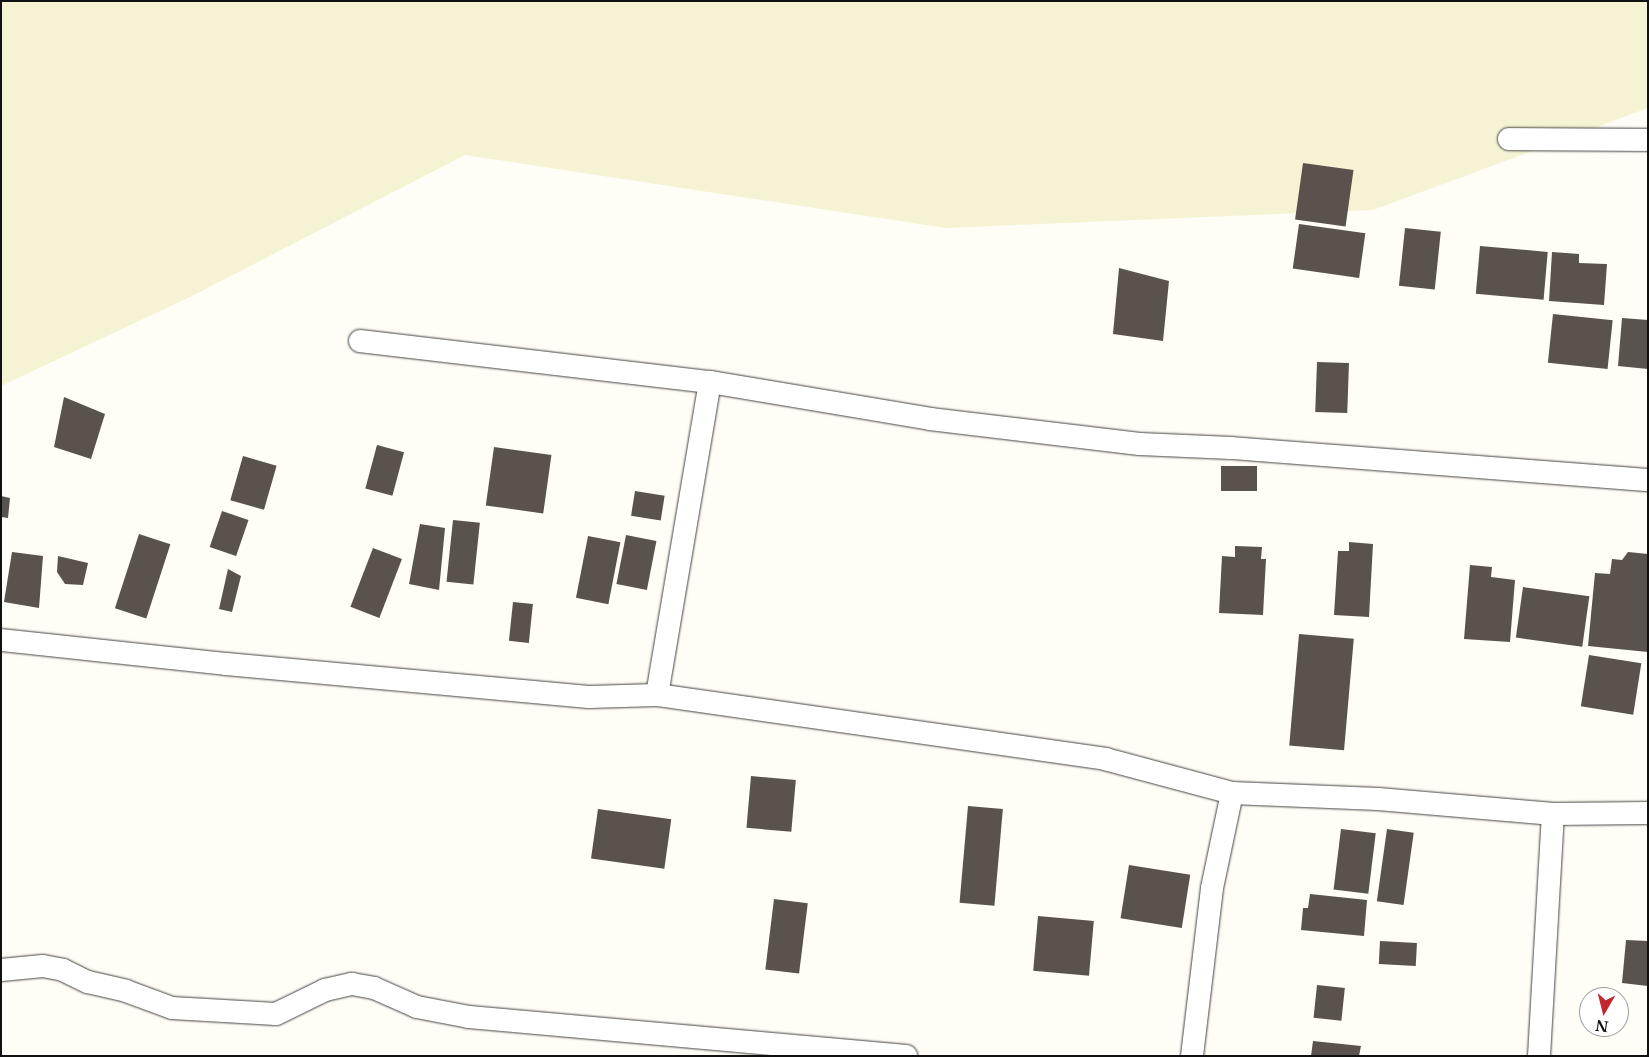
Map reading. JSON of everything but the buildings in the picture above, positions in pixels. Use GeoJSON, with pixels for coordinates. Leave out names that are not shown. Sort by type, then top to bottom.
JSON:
{"type":"FeatureCollection","features":[{"type":"Feature","properties":{"kind":"street"},"geometry":{"type":"LineString","coordinates":[[1509,140],[1648,140]]}},
{"type":"Feature","properties":{"kind":"street"},"geometry":{"type":"LineString","coordinates":[[360,341],[710,382],[930,419],[1140,444],[1231,448],[1648,480]]}},
{"type":"Feature","properties":{"kind":"street"},"geometry":{"type":"LineString","coordinates":[[657,695],[710,382]]}},
{"type":"Feature","properties":{"kind":"street"},"geometry":{"type":"LineString","coordinates":[[1,640],[226,664],[589,697],[657,695],[1104,759],[1232,793],[1378,799],[1553,814],[1648,813]]}},
{"type":"Feature","properties":{"kind":"street"},"geometry":{"type":"LineString","coordinates":[[1192,1056],[1212,888],[1232,793]]}},
{"type":"Feature","properties":{"kind":"street"},"geometry":{"type":"LineString","coordinates":[[1540,1056],[1553,814]]}},
{"type":"Feature","properties":{"kind":"street"},"geometry":{"type":"LineString","coordinates":[[1,970],[43,966],[63,970],[88,982],[126,991],[172,1008],[276,1014],[325,990],[352,984],[374,988],[417,1007],[469,1017],[906,1056]]}},
{"type":"Feature","properties":{"kind":"shaded area"},"geometry":{"type":"Polygon","coordinates":[[[1,1],[1648,1],[1648,108],[1373,210],[946,228],[465,155],[192,296],[1,386],[1,1]]]}}]}
